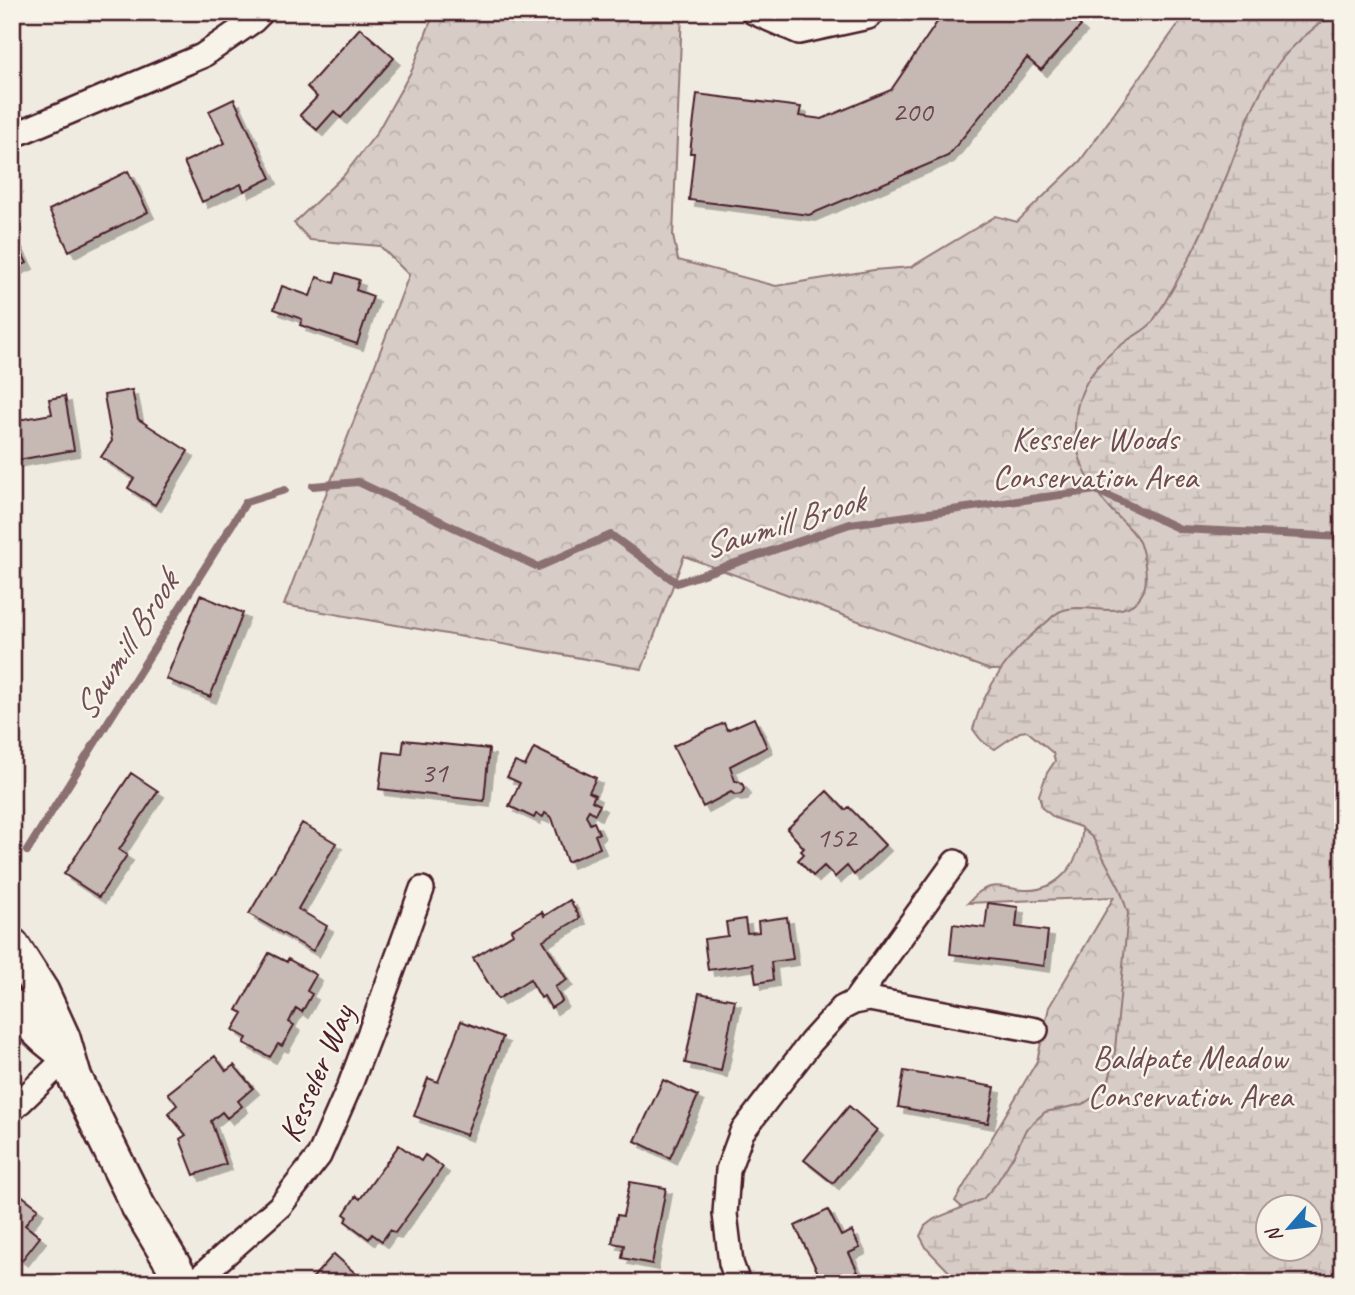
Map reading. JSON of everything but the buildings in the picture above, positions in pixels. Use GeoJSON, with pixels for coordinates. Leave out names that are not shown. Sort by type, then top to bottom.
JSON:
{"type":"FeatureCollection","features":[{"type":"Feature","properties":{"kind":"main road"},"geometry":{"type":"LineString","coordinates":[[12,945],[42,992],[63,1038],[74,1076],[138,1206],[184,1283]]}},
{"type":"Feature","properties":{"kind":"main road"},"geometry":{"type":"LineString","coordinates":[[12,1006],[68,1056]]}},
{"type":"Feature","properties":{"kind":"street"},"geometry":{"type":"LineString","coordinates":[[12,136],[202,56],[262,12]]}},
{"type":"Feature","properties":{"kind":"street"},"geometry":{"type":"LineString","coordinates":[[753,12],[799,32],[868,17],[873,12]]}},
{"type":"Feature","properties":{"kind":"street"},"geometry":{"type":"LineString","coordinates":[[854,1002],[955,862]]}},
{"type":"Feature","properties":{"kind":"street","name":"Kesseler Way"},"geometry":{"type":"LineString","coordinates":[[193,1283],[280,1206],[319,1156],[350,1085],[422,889]]}},
{"type":"Feature","properties":{"kind":"street"},"geometry":{"type":"LineString","coordinates":[[738,1283],[731,1263],[725,1214],[728,1170],[742,1132],[811,1042],[842,1009],[854,1002],[869,999],[1036,1030]]}},
{"type":"Feature","properties":{"kind":"street"},"geometry":{"type":"LineString","coordinates":[[12,1110],[68,1056]]}},
{"type":"Feature","properties":{"kind":"green space","name":"Kesseler Woods Conservation Area"},"geometry":{"type":"Polygon","coordinates":[[[438,12],[682,12],[673,236],[678,260],[776,286],[874,270],[911,267],[996,216],[1017,222],[1080,161],[1187,12],[1343,12],[1343,1283],[1014,1254],[955,1201],[1037,1061],[1049,1007],[1114,897],[968,903],[980,891],[990,887],[1024,890],[1047,886],[1064,874],[1076,856],[1082,834],[1077,669],[990,670],[684,556],[642,669],[284,605],[409,275],[380,246],[310,240],[294,223],[344,175],[376,134],[412,70],[430,23],[438,12]]]}},
{"type":"Feature","properties":{"kind":"green space","name":"Baldpate Meadow Conservation Area"},"geometry":{"type":"Polygon","coordinates":[[[1335,12],[1343,12],[1343,1283],[960,1283],[927,1249],[920,1236],[925,1226],[934,1219],[983,1199],[1014,1155],[1026,1129],[1045,1112],[1083,1104],[1107,1088],[1114,1060],[1128,913],[1120,889],[1093,838],[1080,827],[1055,818],[1042,808],[1039,795],[1047,773],[1055,761],[1053,753],[1027,731],[1020,732],[995,749],[982,741],[973,729],[992,683],[1001,670],[1022,644],[1054,615],[1069,609],[1125,608],[1142,594],[1146,582],[1145,566],[1137,538],[1097,493],[1077,450],[1075,426],[1079,399],[1098,366],[1153,321],[1202,232],[1263,88],[1280,61],[1306,35],[1335,12]]]}},
{"type":"Feature","properties":{"kind":"waterway","name":"Sawmill Brook"},"geometry":{"type":"LineString","coordinates":[[313,486],[358,482],[538,567],[611,535],[677,583],[850,524],[1096,490],[1180,529],[1343,537]]}},
{"type":"Feature","properties":{"kind":"waterway","name":"Sawmill Brook"},"geometry":{"type":"LineString","coordinates":[[27,851],[246,502],[285,490]]}}]}
